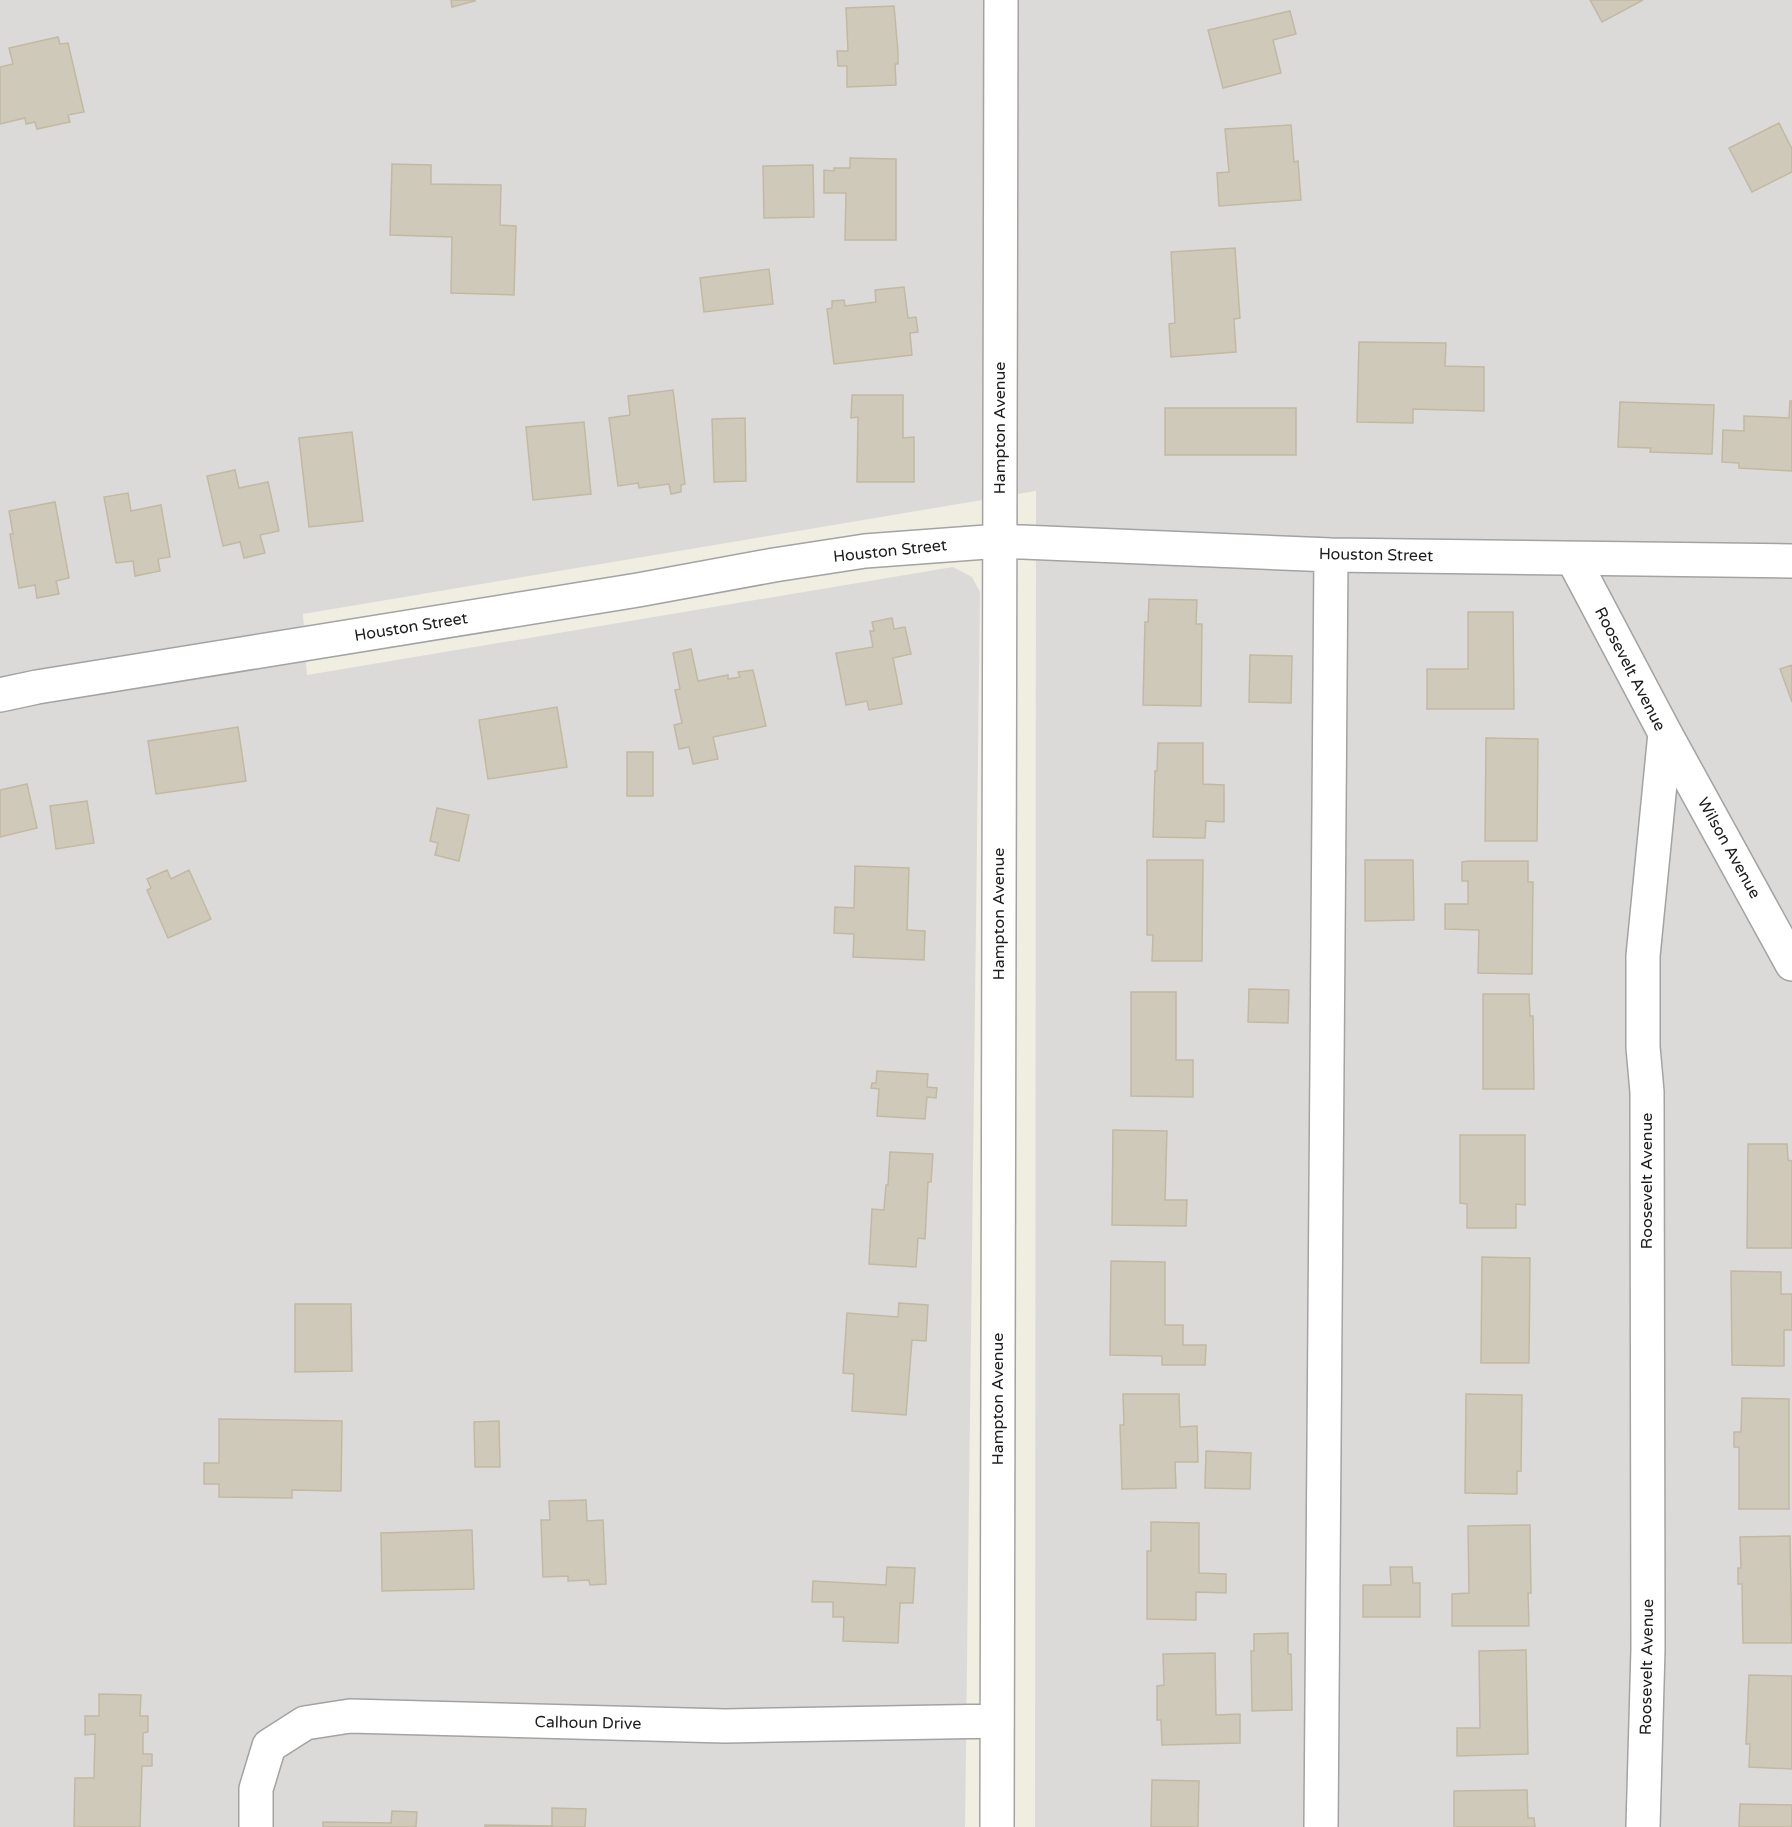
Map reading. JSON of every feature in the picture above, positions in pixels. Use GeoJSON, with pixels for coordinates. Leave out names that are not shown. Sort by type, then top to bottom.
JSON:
{"type":"FeatureCollection","features":[{"type":"Feature","properties":{"kind":"street","name":"Hampton Avenue"},"geometry":{"type":"LineString","coordinates":[[997,1827],[1000,0]]}},
{"type":"Feature","properties":{"kind":"street","name":"Houston Street"},"geometry":{"type":"LineString","coordinates":[[0,695],[37,687],[865,551],[1000,541],[1331,555],[1573,560],[1792,561]]}},
{"type":"Feature","properties":{"kind":"street"},"geometry":{"type":"LineString","coordinates":[[1320,1827],[1331,555]]}},
{"type":"Feature","properties":{"kind":"street","name":"Roosevelt Avenue"},"geometry":{"type":"LineString","coordinates":[[1573,560],[1665,733],[1643,956],[1643,1047],[1647,1092],[1648,1637],[1643,1827]]}},
{"type":"Feature","properties":{"kind":"street","name":"Wilson Avenue"},"geometry":{"type":"LineString","coordinates":[[1665,733],[1792,964]]}},
{"type":"Feature","properties":{"kind":"street","name":"Calhoun Drive"},"geometry":{"type":"LineString","coordinates":[[256,1827],[256,1789],[269,1746],[305,1723],[350,1716],[725,1726],[997,1721]]}},
{"type":"Feature","properties":{"kind":"shaded area"},"geometry":{"type":"Polygon","coordinates":[[[0,0],[1792,0],[1792,1827],[1035,1827],[1036,491],[303,614],[307,675],[953,567],[972,577],[980,592],[965,1827],[0,1827],[0,0]]]}},
{"type":"Feature","properties":{"kind":"building"},"geometry":{"type":"Polygon","coordinates":[[[451,0],[475,0],[475,1],[452,7],[451,0]]]}},
{"type":"Feature","properties":{"kind":"building"},"geometry":{"type":"Polygon","coordinates":[[[1590,0],[1643,0],[1602,22],[1590,0]]]}},
{"type":"Feature","properties":{"kind":"building"},"geometry":{"type":"Polygon","coordinates":[[[894,6],[898,52],[898,64],[895,64],[896,85],[847,87],[847,66],[838,66],[837,51],[848,51],[846,8],[894,6]]]}},
{"type":"Feature","properties":{"kind":"building"},"geometry":{"type":"Polygon","coordinates":[[[1290,11],[1296,34],[1273,40],[1281,73],[1223,88],[1208,30],[1290,11]]]}},
{"type":"Feature","properties":{"kind":"building"},"geometry":{"type":"Polygon","coordinates":[[[58,37],[60,44],[68,43],[84,112],[68,115],[70,122],[37,129],[35,122],[26,124],[25,118],[0,124],[0,67],[13,64],[9,48],[58,37]]]}},
{"type":"Feature","properties":{"kind":"building"},"geometry":{"type":"Polygon","coordinates":[[[1779,123],[1792,149],[1792,172],[1752,192],[1729,148],[1779,123]]]}},
{"type":"Feature","properties":{"kind":"building"},"geometry":{"type":"Polygon","coordinates":[[[1291,125],[1294,162],[1298,161],[1301,200],[1219,206],[1217,173],[1229,172],[1225,129],[1291,125]]]}},
{"type":"Feature","properties":{"kind":"building"},"geometry":{"type":"Polygon","coordinates":[[[850,158],[896,159],[896,240],[845,240],[846,193],[824,193],[824,170],[850,168],[850,158]]]}},
{"type":"Feature","properties":{"kind":"building"},"geometry":{"type":"Polygon","coordinates":[[[392,164],[431,165],[431,184],[501,185],[500,225],[516,226],[514,295],[451,293],[452,237],[390,235],[392,164]]]}},
{"type":"Feature","properties":{"kind":"building"},"geometry":{"type":"Polygon","coordinates":[[[813,165],[814,217],[764,218],[763,166],[813,165]]]}},
{"type":"Feature","properties":{"kind":"building"},"geometry":{"type":"Polygon","coordinates":[[[1235,248],[1240,318],[1234,319],[1236,352],[1171,357],[1169,324],[1175,323],[1171,252],[1235,248]]]}},
{"type":"Feature","properties":{"kind":"building"},"geometry":{"type":"Polygon","coordinates":[[[769,269],[773,304],[704,312],[700,278],[769,269]]]}},
{"type":"Feature","properties":{"kind":"building"},"geometry":{"type":"Polygon","coordinates":[[[904,287],[908,318],[916,317],[918,332],[910,333],[912,355],[834,364],[827,309],[832,308],[832,301],[844,300],[845,306],[876,302],[875,290],[904,287]]]}},
{"type":"Feature","properties":{"kind":"building"},"geometry":{"type":"Polygon","coordinates":[[[1359,342],[1446,343],[1445,366],[1484,367],[1484,411],[1413,409],[1413,423],[1357,422],[1359,342]]]}},
{"type":"Feature","properties":{"kind":"building"},"geometry":{"type":"Polygon","coordinates":[[[673,390],[685,484],[681,485],[681,492],[671,494],[669,484],[639,488],[638,483],[618,486],[609,418],[630,415],[628,396],[673,390]]]}},
{"type":"Feature","properties":{"kind":"building"},"geometry":{"type":"Polygon","coordinates":[[[852,395],[903,395],[903,438],[914,437],[914,482],[857,482],[858,417],[851,418],[852,395]]]}},
{"type":"Feature","properties":{"kind":"building"},"geometry":{"type":"Polygon","coordinates":[[[1790,401],[1792,401],[1792,471],[1739,468],[1739,463],[1722,462],[1723,430],[1744,431],[1744,416],[1789,418],[1790,401]]]}},
{"type":"Feature","properties":{"kind":"building"},"geometry":{"type":"Polygon","coordinates":[[[1620,402],[1714,405],[1712,454],[1650,452],[1651,448],[1618,447],[1620,402]]]}},
{"type":"Feature","properties":{"kind":"building"},"geometry":{"type":"Polygon","coordinates":[[[1165,408],[1296,408],[1296,455],[1165,455],[1165,408]]]}},
{"type":"Feature","properties":{"kind":"building"},"geometry":{"type":"Polygon","coordinates":[[[745,418],[746,481],[714,482],[712,419],[745,418]]]}},
{"type":"Feature","properties":{"kind":"building"},"geometry":{"type":"Polygon","coordinates":[[[584,422],[591,494],[533,500],[526,427],[584,422]]]}},
{"type":"Feature","properties":{"kind":"building"},"geometry":{"type":"Polygon","coordinates":[[[352,432],[363,521],[309,527],[299,438],[352,432]]]}},
{"type":"Feature","properties":{"kind":"building"},"geometry":{"type":"Polygon","coordinates":[[[235,470],[239,488],[268,482],[279,531],[260,535],[265,553],[244,558],[240,542],[223,546],[207,476],[235,470]]]}},
{"type":"Feature","properties":{"kind":"building"},"geometry":{"type":"Polygon","coordinates":[[[128,493],[131,511],[161,505],[170,557],[158,559],[160,571],[135,576],[133,561],[116,563],[104,497],[128,493]]]}},
{"type":"Feature","properties":{"kind":"building"},"geometry":{"type":"Polygon","coordinates":[[[55,502],[69,578],[56,581],[59,594],[37,598],[35,585],[19,588],[10,534],[13,534],[9,511],[55,502]]]}},
{"type":"Feature","properties":{"kind":"building"},"geometry":{"type":"Polygon","coordinates":[[[1149,599],[1197,600],[1196,624],[1202,624],[1201,706],[1143,705],[1145,622],[1148,622],[1149,599]]]}},
{"type":"Feature","properties":{"kind":"building"},"geometry":{"type":"Polygon","coordinates":[[[1468,612],[1513,612],[1514,709],[1427,709],[1427,669],[1468,669],[1468,612]]]}},
{"type":"Feature","properties":{"kind":"building"},"geometry":{"type":"Polygon","coordinates":[[[892,618],[894,629],[905,627],[911,654],[893,658],[902,704],[869,710],[867,701],[846,705],[836,653],[873,647],[870,631],[874,631],[872,622],[892,618]]]}},
{"type":"Feature","properties":{"kind":"building"},"geometry":{"type":"Polygon","coordinates":[[[691,649],[698,681],[728,675],[728,679],[740,677],[738,672],[753,670],[766,726],[713,737],[718,759],[693,764],[689,747],[679,749],[674,725],[682,723],[675,690],[680,689],[673,653],[691,649]]]}},
{"type":"Feature","properties":{"kind":"building"},"geometry":{"type":"Polygon","coordinates":[[[1250,655],[1292,656],[1291,703],[1249,702],[1250,655]]]}},
{"type":"Feature","properties":{"kind":"building"},"geometry":{"type":"Polygon","coordinates":[[[1792,665],[1792,702],[1780,669],[1792,665]]]}},
{"type":"Feature","properties":{"kind":"building"},"geometry":{"type":"Polygon","coordinates":[[[557,707],[567,767],[488,779],[479,720],[557,707]]]}},
{"type":"Feature","properties":{"kind":"building"},"geometry":{"type":"Polygon","coordinates":[[[238,727],[246,781],[156,794],[148,741],[238,727]]]}},
{"type":"Feature","properties":{"kind":"building"},"geometry":{"type":"Polygon","coordinates":[[[1486,738],[1538,739],[1537,841],[1485,841],[1486,738]]]}},
{"type":"Feature","properties":{"kind":"building"},"geometry":{"type":"Polygon","coordinates":[[[1158,743],[1203,743],[1203,784],[1224,785],[1224,822],[1206,821],[1205,838],[1153,837],[1158,743]]]}},
{"type":"Feature","properties":{"kind":"building"},"geometry":{"type":"Polygon","coordinates":[[[627,752],[653,752],[653,796],[627,796],[627,752]]]}},
{"type":"Feature","properties":{"kind":"building"},"geometry":{"type":"Polygon","coordinates":[[[27,784],[37,828],[0,837],[0,790],[27,784]]]}},
{"type":"Feature","properties":{"kind":"building"},"geometry":{"type":"Polygon","coordinates":[[[87,801],[94,843],[56,849],[50,806],[87,801]]]}},
{"type":"Feature","properties":{"kind":"building"},"geometry":{"type":"Polygon","coordinates":[[[437,808],[469,815],[459,861],[435,855],[438,843],[430,841],[437,808]]]}},
{"type":"Feature","properties":{"kind":"building"},"geometry":{"type":"Polygon","coordinates":[[[1147,860],[1203,860],[1202,961],[1152,961],[1153,935],[1147,935],[1147,860]]]}},
{"type":"Feature","properties":{"kind":"building"},"geometry":{"type":"Polygon","coordinates":[[[1365,860],[1413,860],[1414,920],[1365,921],[1365,860]]]}},
{"type":"Feature","properties":{"kind":"building"},"geometry":{"type":"Polygon","coordinates":[[[1528,861],[1528,882],[1533,882],[1532,974],[1478,973],[1479,930],[1445,929],[1445,904],[1468,904],[1468,881],[1462,881],[1462,862],[1528,861]]]}},
{"type":"Feature","properties":{"kind":"building"},"geometry":{"type":"Polygon","coordinates":[[[855,866],[909,868],[907,930],[925,931],[924,960],[853,957],[854,934],[834,933],[835,907],[854,908],[855,866]]]}},
{"type":"Feature","properties":{"kind":"building"},"geometry":{"type":"Polygon","coordinates":[[[167,870],[171,879],[189,870],[211,919],[168,938],[147,890],[151,888],[147,879],[167,870]]]}},
{"type":"Feature","properties":{"kind":"building"},"geometry":{"type":"Polygon","coordinates":[[[1249,989],[1289,990],[1288,1023],[1248,1022],[1249,989]]]}},
{"type":"Feature","properties":{"kind":"building"},"geometry":{"type":"Polygon","coordinates":[[[1131,992],[1176,992],[1176,1060],[1193,1060],[1193,1097],[1131,1096],[1131,992]]]}},
{"type":"Feature","properties":{"kind":"building"},"geometry":{"type":"Polygon","coordinates":[[[1483,994],[1529,994],[1530,1016],[1533,1016],[1534,1089],[1483,1089],[1483,994]]]}},
{"type":"Feature","properties":{"kind":"building"},"geometry":{"type":"Polygon","coordinates":[[[877,1071],[928,1074],[927,1087],[937,1088],[936,1098],[927,1097],[925,1119],[877,1116],[879,1089],[871,1088],[872,1083],[876,1083],[877,1071]]]}},
{"type":"Feature","properties":{"kind":"building"},"geometry":{"type":"Polygon","coordinates":[[[1113,1130],[1167,1131],[1165,1200],[1187,1200],[1186,1226],[1112,1225],[1113,1130]]]}},
{"type":"Feature","properties":{"kind":"building"},"geometry":{"type":"Polygon","coordinates":[[[1460,1135],[1525,1135],[1525,1205],[1516,1204],[1516,1228],[1467,1228],[1467,1204],[1460,1203],[1460,1135]]]}},
{"type":"Feature","properties":{"kind":"building"},"geometry":{"type":"Polygon","coordinates":[[[1748,1144],[1787,1144],[1788,1160],[1792,1161],[1792,1248],[1747,1248],[1748,1144]]]}},
{"type":"Feature","properties":{"kind":"building"},"geometry":{"type":"Polygon","coordinates":[[[890,1152],[933,1154],[931,1182],[928,1182],[925,1239],[918,1238],[916,1267],[869,1264],[872,1209],[884,1210],[890,1152]]]}},
{"type":"Feature","properties":{"kind":"building"},"geometry":{"type":"Polygon","coordinates":[[[1482,1257],[1530,1258],[1529,1363],[1481,1363],[1482,1257]]]}},
{"type":"Feature","properties":{"kind":"building"},"geometry":{"type":"Polygon","coordinates":[[[1111,1261],[1165,1262],[1165,1325],[1183,1325],[1183,1345],[1206,1345],[1205,1365],[1162,1365],[1162,1356],[1110,1355],[1111,1261]]]}},
{"type":"Feature","properties":{"kind":"building"},"geometry":{"type":"Polygon","coordinates":[[[1731,1271],[1781,1272],[1781,1294],[1792,1294],[1792,1330],[1784,1330],[1784,1366],[1732,1365],[1731,1271]]]}},
{"type":"Feature","properties":{"kind":"building"},"geometry":{"type":"Polygon","coordinates":[[[899,1303],[928,1305],[926,1341],[912,1340],[906,1415],[852,1411],[854,1374],[843,1373],[847,1313],[898,1317],[899,1303]]]}},
{"type":"Feature","properties":{"kind":"building"},"geometry":{"type":"Polygon","coordinates":[[[295,1304],[351,1304],[352,1371],[295,1372],[295,1304]]]}},
{"type":"Feature","properties":{"kind":"building"},"geometry":{"type":"Polygon","coordinates":[[[1123,1394],[1179,1394],[1180,1427],[1197,1426],[1198,1462],[1175,1462],[1176,1488],[1122,1489],[1120,1425],[1124,1425],[1123,1394]]]}},
{"type":"Feature","properties":{"kind":"building"},"geometry":{"type":"Polygon","coordinates":[[[1466,1394],[1522,1395],[1521,1471],[1517,1471],[1517,1494],[1465,1493],[1466,1394]]]}},
{"type":"Feature","properties":{"kind":"building"},"geometry":{"type":"Polygon","coordinates":[[[1742,1398],[1789,1399],[1789,1509],[1739,1509],[1739,1447],[1734,1447],[1734,1432],[1741,1432],[1742,1398]]]}},
{"type":"Feature","properties":{"kind":"building"},"geometry":{"type":"Polygon","coordinates":[[[219,1419],[342,1421],[341,1491],[292,1490],[292,1498],[219,1497],[219,1484],[204,1484],[204,1463],[219,1463],[219,1419]]]}},
{"type":"Feature","properties":{"kind":"building"},"geometry":{"type":"Polygon","coordinates":[[[499,1421],[500,1467],[475,1467],[474,1422],[499,1421]]]}},
{"type":"Feature","properties":{"kind":"building"},"geometry":{"type":"Polygon","coordinates":[[[1206,1451],[1251,1453],[1250,1489],[1205,1488],[1206,1451]]]}},
{"type":"Feature","properties":{"kind":"building"},"geometry":{"type":"Polygon","coordinates":[[[586,1500],[587,1521],[603,1520],[606,1584],[590,1585],[589,1580],[568,1581],[568,1576],[543,1577],[541,1520],[550,1520],[549,1501],[586,1500]]]}},
{"type":"Feature","properties":{"kind":"building"},"geometry":{"type":"Polygon","coordinates":[[[1151,1522],[1199,1523],[1199,1573],[1226,1574],[1226,1593],[1196,1592],[1196,1620],[1147,1619],[1147,1551],[1151,1551],[1151,1522]]]}},
{"type":"Feature","properties":{"kind":"building"},"geometry":{"type":"Polygon","coordinates":[[[1530,1525],[1529,1626],[1452,1626],[1452,1594],[1469,1593],[1468,1526],[1530,1525]]]}},
{"type":"Feature","properties":{"kind":"building"},"geometry":{"type":"Polygon","coordinates":[[[472,1530],[474,1589],[382,1591],[381,1533],[472,1530]]]}},
{"type":"Feature","properties":{"kind":"building"},"geometry":{"type":"Polygon","coordinates":[[[1790,1536],[1792,1643],[1743,1643],[1742,1584],[1738,1584],[1738,1568],[1741,1568],[1740,1537],[1790,1536]]]}},
{"type":"Feature","properties":{"kind":"building"},"geometry":{"type":"Polygon","coordinates":[[[887,1567],[915,1568],[913,1603],[900,1603],[898,1643],[843,1641],[844,1617],[833,1617],[833,1602],[812,1602],[813,1581],[886,1585],[887,1567]]]}},
{"type":"Feature","properties":{"kind":"building"},"geometry":{"type":"Polygon","coordinates":[[[1390,1567],[1412,1567],[1413,1583],[1420,1583],[1420,1617],[1363,1617],[1363,1585],[1391,1585],[1390,1567]]]}},
{"type":"Feature","properties":{"kind":"building"},"geometry":{"type":"Polygon","coordinates":[[[1288,1633],[1288,1654],[1291,1654],[1292,1710],[1252,1711],[1251,1651],[1254,1651],[1254,1634],[1288,1633]]]}},
{"type":"Feature","properties":{"kind":"building"},"geometry":{"type":"Polygon","coordinates":[[[1526,1650],[1528,1754],[1457,1756],[1457,1728],[1480,1728],[1479,1651],[1526,1650]]]}},
{"type":"Feature","properties":{"kind":"building"},"geometry":{"type":"Polygon","coordinates":[[[1215,1653],[1216,1715],[1240,1714],[1240,1743],[1162,1745],[1161,1720],[1157,1720],[1157,1686],[1164,1685],[1163,1654],[1215,1653]]]}},
{"type":"Feature","properties":{"kind":"building"},"geometry":{"type":"Polygon","coordinates":[[[1749,1675],[1792,1676],[1792,1769],[1749,1767],[1750,1744],[1746,1744],[1749,1675]]]}},
{"type":"Feature","properties":{"kind":"building"},"geometry":{"type":"Polygon","coordinates":[[[99,1694],[141,1695],[140,1716],[148,1716],[148,1732],[143,1733],[143,1754],[152,1754],[152,1766],[142,1766],[140,1827],[74,1827],[75,1778],[94,1778],[95,1734],[85,1735],[85,1716],[99,1716],[99,1694]]]}},
{"type":"Feature","properties":{"kind":"building"},"geometry":{"type":"Polygon","coordinates":[[[1152,1780],[1199,1781],[1198,1827],[1151,1827],[1152,1780]]]}},
{"type":"Feature","properties":{"kind":"building"},"geometry":{"type":"Polygon","coordinates":[[[1527,1790],[1528,1818],[1534,1818],[1535,1827],[1454,1827],[1454,1791],[1527,1790]]]}},
{"type":"Feature","properties":{"kind":"building"},"geometry":{"type":"Polygon","coordinates":[[[1740,1804],[1792,1805],[1792,1827],[1739,1827],[1740,1804]]]}},
{"type":"Feature","properties":{"kind":"building"},"geometry":{"type":"Polygon","coordinates":[[[552,1808],[586,1809],[585,1827],[485,1827],[485,1825],[552,1826],[552,1808]]]}},
{"type":"Feature","properties":{"kind":"building"},"geometry":{"type":"Polygon","coordinates":[[[392,1811],[417,1812],[416,1827],[323,1827],[323,1822],[391,1823],[392,1811]]]}}]}
